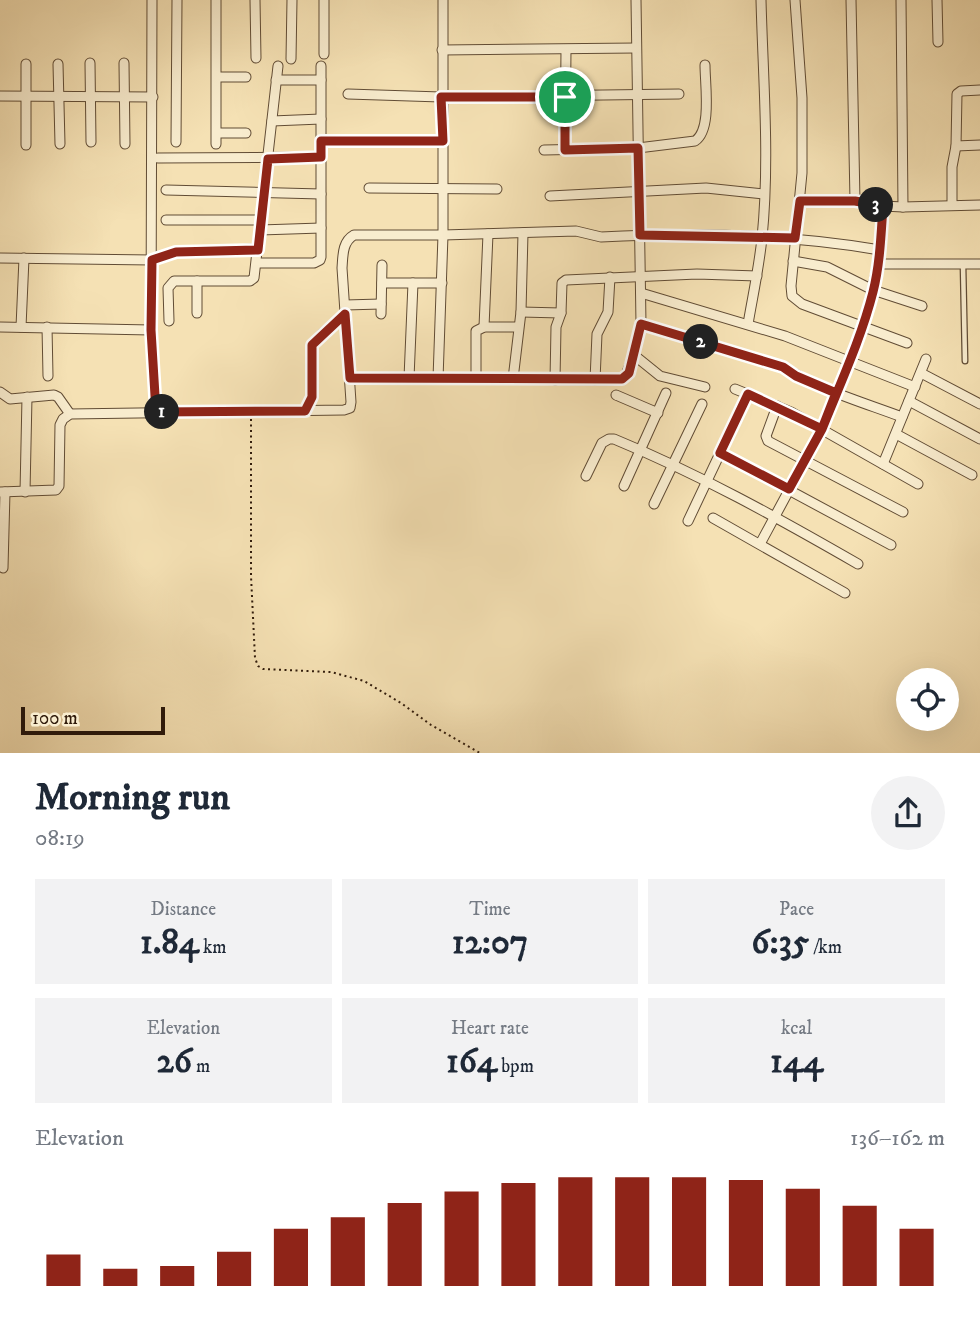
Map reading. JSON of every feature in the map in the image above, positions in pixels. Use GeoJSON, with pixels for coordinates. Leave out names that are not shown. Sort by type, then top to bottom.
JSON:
{"type":"FeatureCollection","features":[{"type":"Feature","properties":{"kind":"street"},"geometry":{"type":"LineString","coordinates":[[152,0],[151,330],[156,412]]}},
{"type":"Feature","properties":{"kind":"street"},"geometry":{"type":"LineString","coordinates":[[177,0],[177,142]]}},
{"type":"Feature","properties":{"kind":"street"},"geometry":{"type":"LineString","coordinates":[[216,0],[216,144]]}},
{"type":"Feature","properties":{"kind":"street"},"geometry":{"type":"LineString","coordinates":[[255,0],[256,58]]}},
{"type":"Feature","properties":{"kind":"street"},"geometry":{"type":"LineString","coordinates":[[291,59],[292,0]]}},
{"type":"Feature","properties":{"kind":"street"},"geometry":{"type":"LineString","coordinates":[[324,0],[324,54]]}},
{"type":"Feature","properties":{"kind":"street"},"geometry":{"type":"LineString","coordinates":[[438,379],[443,235],[443,0]]}},
{"type":"Feature","properties":{"kind":"street"},"geometry":{"type":"LineString","coordinates":[[350,378],[615,380],[625,377],[634,355],[641,324],[636,0]]}},
{"type":"Feature","properties":{"kind":"street"},"geometry":{"type":"LineString","coordinates":[[748,324],[762,236],[764,194],[761,0]]}},
{"type":"Feature","properties":{"kind":"street"},"geometry":{"type":"LineString","coordinates":[[795,0],[802,98],[802,173],[791,286],[794,299],[907,343]]}},
{"type":"Feature","properties":{"kind":"street"},"geometry":{"type":"LineString","coordinates":[[851,0],[855,201]]}},
{"type":"Feature","properties":{"kind":"street"},"geometry":{"type":"LineString","coordinates":[[901,0],[903,207]]}},
{"type":"Feature","properties":{"kind":"street"},"geometry":{"type":"LineString","coordinates":[[937,0],[937,42]]}},
{"type":"Feature","properties":{"kind":"street"},"geometry":{"type":"LineString","coordinates":[[442,50],[636,48]]}},
{"type":"Feature","properties":{"kind":"street"},"geometry":{"type":"LineString","coordinates":[[565,150],[566,50]]}},
{"type":"Feature","properties":{"kind":"street"},"geometry":{"type":"LineString","coordinates":[[124,62],[125,144]]}},
{"type":"Feature","properties":{"kind":"street"},"geometry":{"type":"LineString","coordinates":[[90,63],[92,142]]}},
{"type":"Feature","properties":{"kind":"street"},"geometry":{"type":"LineString","coordinates":[[26,64],[26,145]]}},
{"type":"Feature","properties":{"kind":"street"},"geometry":{"type":"LineString","coordinates":[[58,64],[60,144]]}},
{"type":"Feature","properties":{"kind":"street"},"geometry":{"type":"LineString","coordinates":[[544,150],[638,148],[688,143],[702,136],[706,124],[705,65]]}},
{"type":"Feature","properties":{"kind":"street"},"geometry":{"type":"LineString","coordinates":[[169,321],[169,285],[174,281],[250,281],[254,278],[278,66]]}},
{"type":"Feature","properties":{"kind":"street"},"geometry":{"type":"LineString","coordinates":[[257,262],[317,262],[321,257],[321,66]]}},
{"type":"Feature","properties":{"kind":"street"},"geometry":{"type":"LineString","coordinates":[[217,76],[246,76]]}},
{"type":"Feature","properties":{"kind":"street"},"geometry":{"type":"LineString","coordinates":[[276,80],[321,80]]}},
{"type":"Feature","properties":{"kind":"street"},"geometry":{"type":"LineString","coordinates":[[952,205],[951,167],[956,146],[957,94],[961,91],[980,90]]}},
{"type":"Feature","properties":{"kind":"street"},"geometry":{"type":"LineString","coordinates":[[348,94],[565,97],[679,94]]}},
{"type":"Feature","properties":{"kind":"street"},"geometry":{"type":"LineString","coordinates":[[0,96],[153,97]]}},
{"type":"Feature","properties":{"kind":"street"},"geometry":{"type":"LineString","coordinates":[[272,121],[321,120]]}},
{"type":"Feature","properties":{"kind":"street"},"geometry":{"type":"LineString","coordinates":[[217,133],[246,133]]}},
{"type":"Feature","properties":{"kind":"street"},"geometry":{"type":"LineString","coordinates":[[321,141],[443,141]]}},
{"type":"Feature","properties":{"kind":"street"},"geometry":{"type":"LineString","coordinates":[[956,146],[980,145]]}},
{"type":"Feature","properties":{"kind":"street"},"geometry":{"type":"LineString","coordinates":[[158,158],[321,157]]}},
{"type":"Feature","properties":{"kind":"street"},"geometry":{"type":"LineString","coordinates":[[369,188],[497,189]]}},
{"type":"Feature","properties":{"kind":"street"},"geometry":{"type":"LineString","coordinates":[[550,196],[706,188],[764,194]]}},
{"type":"Feature","properties":{"kind":"street"},"geometry":{"type":"LineString","coordinates":[[166,190],[321,194]]}},
{"type":"Feature","properties":{"kind":"street"},"geometry":{"type":"LineString","coordinates":[[800,201],[855,201],[903,207],[980,205]]}},
{"type":"Feature","properties":{"kind":"street"},"geometry":{"type":"LineString","coordinates":[[760,544],[822,429],[863,326],[878,264],[883,206]]}},
{"type":"Feature","properties":{"kind":"street"},"geometry":{"type":"LineString","coordinates":[[166,220],[321,229]]}},
{"type":"Feature","properties":{"kind":"street"},"geometry":{"type":"LineString","coordinates":[[3,568],[2,492],[52,491],[59,486],[60,425],[70,414],[344,411],[349,408],[350,378],[343,257],[349,237],[360,234],[443,235],[576,231],[601,237],[640,235],[795,238],[880,250]]}},
{"type":"Feature","properties":{"kind":"street"},"geometry":{"type":"LineString","coordinates":[[513,380],[517,327],[521,312],[523,233]]}},
{"type":"Feature","properties":{"kind":"street"},"geometry":{"type":"LineString","coordinates":[[484,327],[488,234]]}},
{"type":"Feature","properties":{"kind":"street"},"geometry":{"type":"LineString","coordinates":[[0,258],[152,260],[176,252],[258,250]]}},
{"type":"Feature","properties":{"kind":"street"},"geometry":{"type":"LineString","coordinates":[[21,327],[24,258]]}},
{"type":"Feature","properties":{"kind":"street"},"geometry":{"type":"LineString","coordinates":[[793,261],[827,267],[873,290],[922,306]]}},
{"type":"Feature","properties":{"kind":"street"},"geometry":{"type":"LineString","coordinates":[[878,264],[980,264]]}},
{"type":"Feature","properties":{"kind":"street"},"geometry":{"type":"LineString","coordinates":[[305,411],[312,397],[312,345],[345,309],[381,309],[382,265]]}},
{"type":"Feature","properties":{"kind":"street"},"geometry":{"type":"LineString","coordinates":[[555,380],[556,327],[561,313],[564,281],[697,274],[757,276]]}},
{"type":"Feature","properties":{"kind":"street"},"geometry":{"type":"LineString","coordinates":[[595,380],[597,334],[608,312],[610,277]]}},
{"type":"Feature","properties":{"kind":"street"},"geometry":{"type":"LineString","coordinates":[[197,281],[197,313]]}},
{"type":"Feature","properties":{"kind":"street"},"geometry":{"type":"LineString","coordinates":[[382,283],[442,283]]}},
{"type":"Feature","properties":{"kind":"street"},"geometry":{"type":"LineString","coordinates":[[409,378],[413,283]]}},
{"type":"Feature","properties":{"kind":"street"},"geometry":{"type":"LineString","coordinates":[[640,293],[748,324],[915,387]]}},
{"type":"Feature","properties":{"kind":"street"},"geometry":{"type":"LineString","coordinates":[[521,312],[561,313]]}},
{"type":"Feature","properties":{"kind":"street"},"geometry":{"type":"LineString","coordinates":[[641,324],[783,367],[796,376],[836,393],[902,417]]}},
{"type":"Feature","properties":{"kind":"street"},"geometry":{"type":"LineString","coordinates":[[0,327],[151,330]]}},
{"type":"Feature","properties":{"kind":"street"},"geometry":{"type":"LineString","coordinates":[[47,327],[48,376]]}},
{"type":"Feature","properties":{"kind":"street"},"geometry":{"type":"LineString","coordinates":[[476,379],[475,334],[478,329],[517,327]]}},
{"type":"Feature","properties":{"kind":"street"},"geometry":{"type":"LineString","coordinates":[[634,355],[660,376],[705,387]]}},
{"type":"Feature","properties":{"kind":"street"},"geometry":{"type":"LineString","coordinates":[[883,464],[926,359]]}},
{"type":"Feature","properties":{"kind":"street"},"geometry":{"type":"LineString","coordinates":[[921,373],[980,404]]}},
{"type":"Feature","properties":{"kind":"street"},"geometry":{"type":"LineString","coordinates":[[735,388],[822,429],[918,484]]}},
{"type":"Feature","properties":{"kind":"street"},"geometry":{"type":"LineString","coordinates":[[0,391],[10,399],[54,395],[70,414]]}},
{"type":"Feature","properties":{"kind":"street"},"geometry":{"type":"LineString","coordinates":[[624,486],[666,393]]}},
{"type":"Feature","properties":{"kind":"street"},"geometry":{"type":"LineString","coordinates":[[688,521],[748,394]]}},
{"type":"Feature","properties":{"kind":"street"},"geometry":{"type":"LineString","coordinates":[[617,395],[657,413]]}},
{"type":"Feature","properties":{"kind":"street"},"geometry":{"type":"LineString","coordinates":[[26,492],[27,397]]}},
{"type":"Feature","properties":{"kind":"street"},"geometry":{"type":"LineString","coordinates":[[909,401],[980,439]]}},
{"type":"Feature","properties":{"kind":"street"},"geometry":{"type":"LineString","coordinates":[[654,504],[702,404]]}},
{"type":"Feature","properties":{"kind":"street"},"geometry":{"type":"LineString","coordinates":[[777,406],[766,436],[768,442],[903,512]]}},
{"type":"Feature","properties":{"kind":"street"},"geometry":{"type":"LineString","coordinates":[[896,434],[972,475]]}},
{"type":"Feature","properties":{"kind":"street"},"geometry":{"type":"LineString","coordinates":[[586,476],[605,440],[614,439],[674,464],[858,564]]}},
{"type":"Feature","properties":{"kind":"street"},"geometry":{"type":"LineString","coordinates":[[720,453],[891,545]]}},
{"type":"Feature","properties":{"kind":"street"},"geometry":{"type":"LineString","coordinates":[[712,518],[845,593]]}},
{"type":"Feature","properties":{"kind":"lane"},"geometry":{"type":"LineString","coordinates":[[963,264],[965,360]]}},
{"type":"Feature","properties":{"kind":"path"},"geometry":{"type":"LineString","coordinates":[[244,410],[253,425],[251,576],[255,658],[258,666],[263,669],[331,672],[364,681],[480,753]]}},
{"type":"Feature","properties":{"kind":"route"},"geometry":{"type":"LineString","coordinates":[[565,97],[441,97],[443,141],[321,141],[321,157],[268,159],[258,250],[176,252],[152,260],[151,330],[156,412],[305,411],[312,397],[313,342],[345,314],[350,378],[622,379],[629,373],[641,324],[783,367],[796,376],[836,393],[822,429],[789,489],[720,453],[748,394],[791,412],[822,429],[863,326],[873,290],[880,250],[883,206],[855,201],[800,201],[795,238],[640,235],[638,148],[565,150],[565,97]]}}]}
